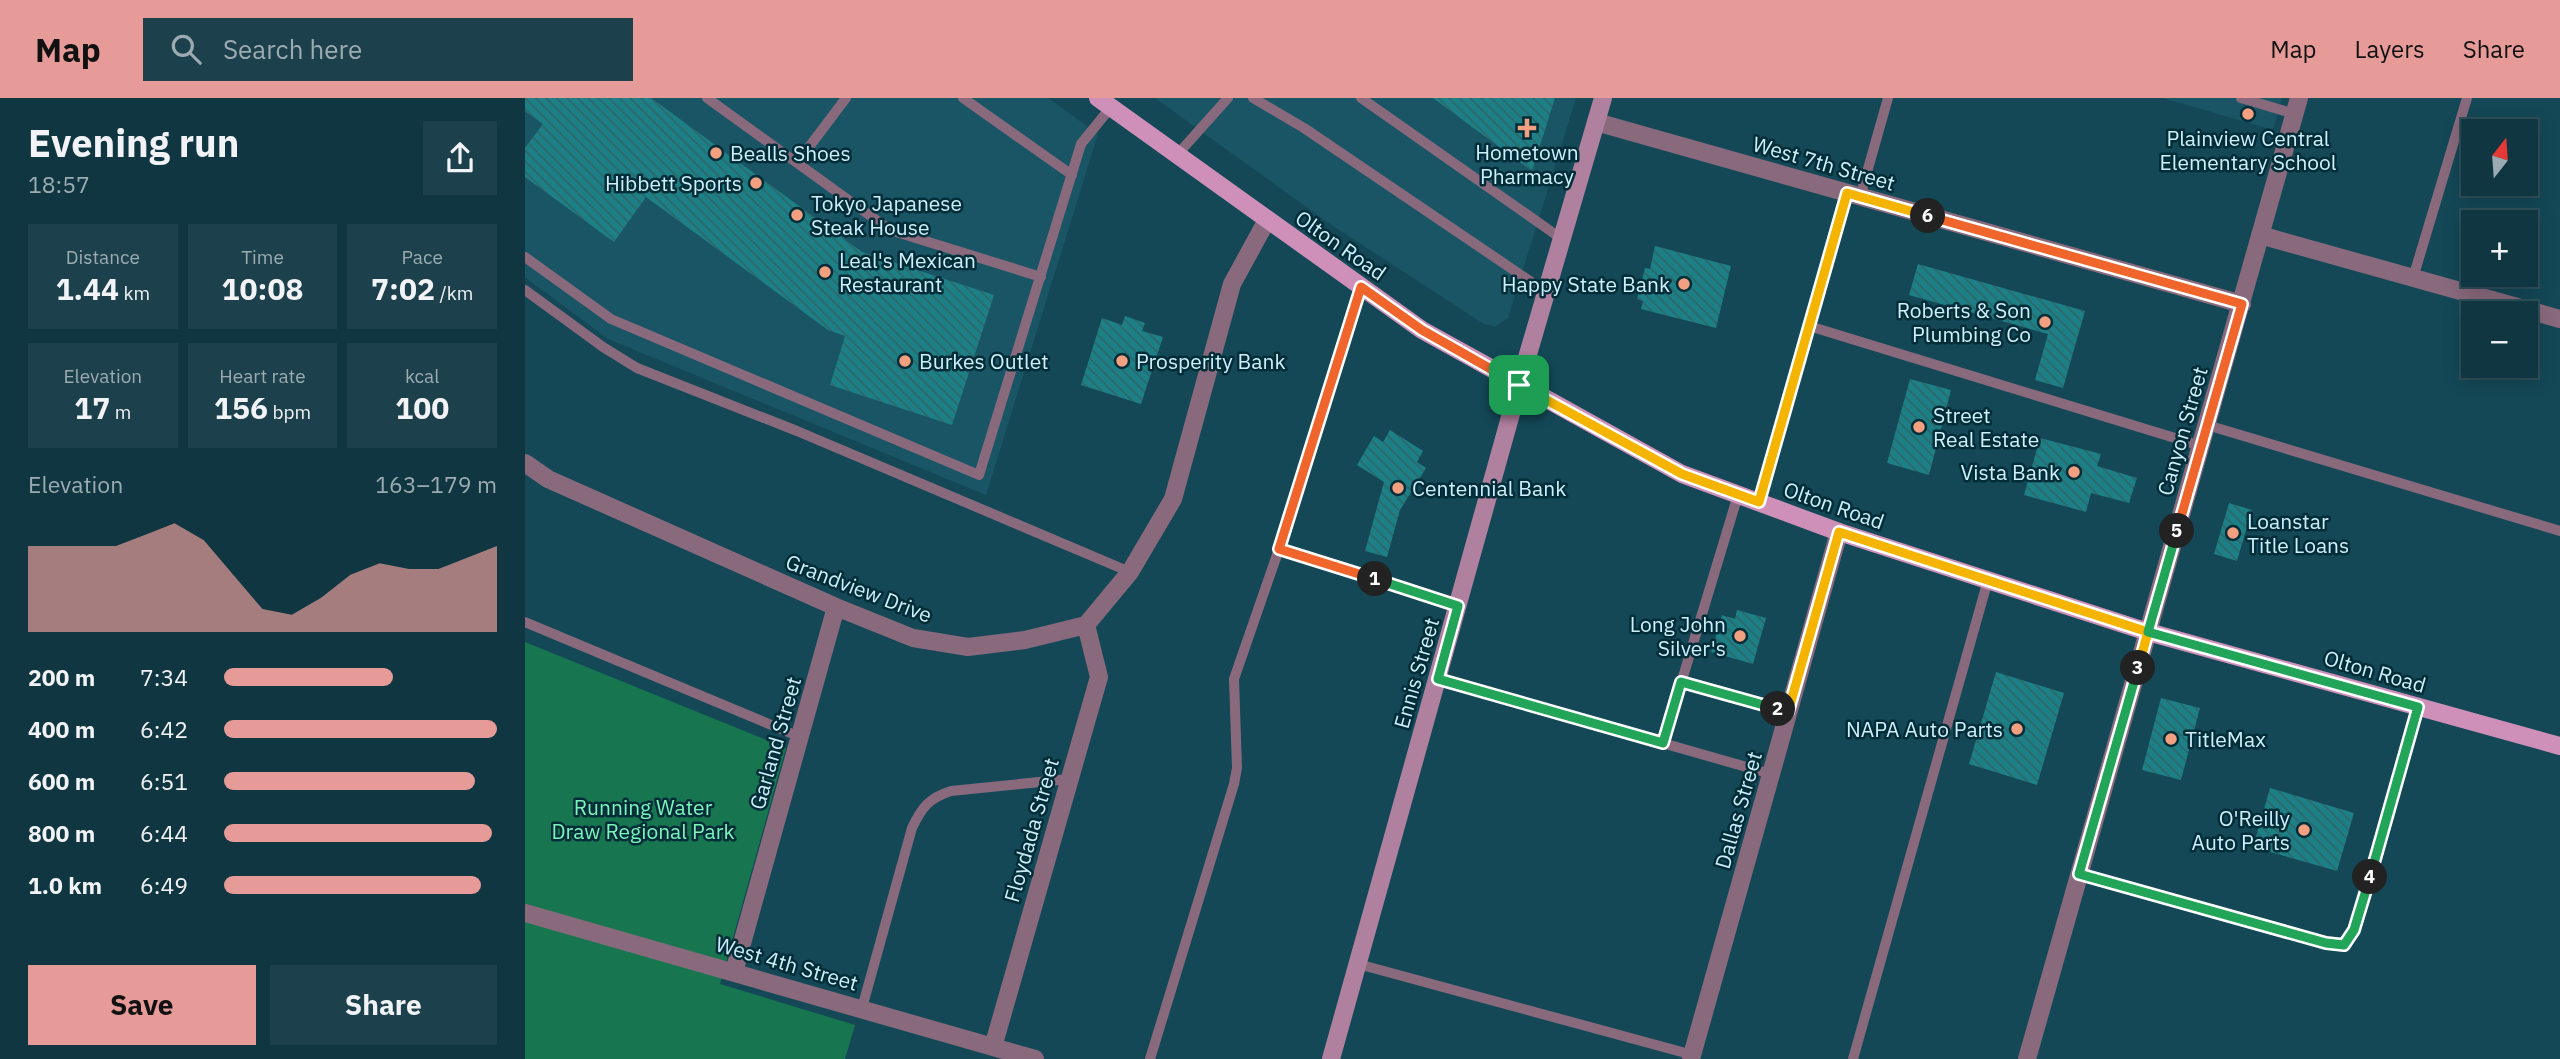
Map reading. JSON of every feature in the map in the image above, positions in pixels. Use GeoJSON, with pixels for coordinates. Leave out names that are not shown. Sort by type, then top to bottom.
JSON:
{"type":"FeatureCollection","features":[{"type":"Feature","properties":{"kind":"main road","name":"Ennis Street"},"geometry":{"type":"LineString","coordinates":[[1331,1059],[1519,385],[1603,98]]}},
{"type":"Feature","properties":{"kind":"main road","name":"Olton Road"},"geometry":{"type":"LineString","coordinates":[[1105,103],[1422,330],[1682,474],[1839,532],[2148,632],[2560,746]]}},
{"type":"Feature","properties":{"kind":"street","name":"Canyon Street"},"geometry":{"type":"LineString","coordinates":[[2027,1059],[2297,106]]}},
{"type":"Feature","properties":{"kind":"street","name":"West 7th Street"},"geometry":{"type":"LineString","coordinates":[[1596,122],[2242,304]]}},
{"type":"Feature","properties":{"kind":"street"},"geometry":{"type":"LineString","coordinates":[[1086,625],[1130,572],[1173,499],[1232,284],[1267,220]]}},
{"type":"Feature","properties":{"kind":"street"},"geometry":{"type":"LineString","coordinates":[[2260,235],[2560,319]]}},
{"type":"Feature","properties":{"kind":"street","name":"Grandview Drive"},"geometry":{"type":"LineString","coordinates":[[525,463],[548,479],[836,607],[913,638],[968,647],[1025,640],[1086,625]]}},
{"type":"Feature","properties":{"kind":"street","name":"Dallas Street"},"geometry":{"type":"LineString","coordinates":[[1692,1057],[1839,532]]}},
{"type":"Feature","properties":{"kind":"street","name":"Garland Street"},"geometry":{"type":"LineString","coordinates":[[734,972],[836,607]]}},
{"type":"Feature","properties":{"kind":"street","name":"Floydada Street"},"geometry":{"type":"LineString","coordinates":[[993,1047],[1099,677],[1086,625]]}},
{"type":"Feature","properties":{"kind":"street","name":"West 4th Street"},"geometry":{"type":"LineString","coordinates":[[525,913],[1035,1059]]}},
{"type":"Feature","properties":{"kind":"lane"},"geometry":{"type":"LineString","coordinates":[[707,98],[890,230],[1041,277]]}},
{"type":"Feature","properties":{"kind":"lane"},"geometry":{"type":"LineString","coordinates":[[797,163],[846,98]]}},
{"type":"Feature","properties":{"kind":"lane"},"geometry":{"type":"LineString","coordinates":[[963,98],[1072,175]]}},
{"type":"Feature","properties":{"kind":"lane"},"geometry":{"type":"LineString","coordinates":[[1177,155],[1228,98]]}},
{"type":"Feature","properties":{"kind":"lane"},"geometry":{"type":"LineString","coordinates":[[1253,98],[1304,128],[1546,292]]}},
{"type":"Feature","properties":{"kind":"lane"},"geometry":{"type":"LineString","coordinates":[[1361,98],[1562,239]]}},
{"type":"Feature","properties":{"kind":"lane"},"geometry":{"type":"LineString","coordinates":[[1759,502],[1809,326],[1888,98]]}},
{"type":"Feature","properties":{"kind":"lane"},"geometry":{"type":"LineString","coordinates":[[2241,98],[2297,106]]}},
{"type":"Feature","properties":{"kind":"lane"},"geometry":{"type":"LineString","coordinates":[[2413,278],[2467,98]]}},
{"type":"Feature","properties":{"kind":"lane"},"geometry":{"type":"LineString","coordinates":[[525,257],[611,319],[979,475],[1081,144],[1105,103]]}},
{"type":"Feature","properties":{"kind":"lane"},"geometry":{"type":"LineString","coordinates":[[1150,1059],[1234,784],[1234,679],[1279,549],[1361,287]]}},
{"type":"Feature","properties":{"kind":"lane"},"geometry":{"type":"LineString","coordinates":[[525,290],[603,347],[637,368],[797,431],[1130,572]]}},
{"type":"Feature","properties":{"kind":"lane"},"geometry":{"type":"LineString","coordinates":[[1809,326],[2201,446]]}},
{"type":"Feature","properties":{"kind":"lane"},"geometry":{"type":"LineString","coordinates":[[2207,425],[2560,531]]}},
{"type":"Feature","properties":{"kind":"lane"},"geometry":{"type":"LineString","coordinates":[[1663,743],[1738,495]]}},
{"type":"Feature","properties":{"kind":"lane"},"geometry":{"type":"LineString","coordinates":[[1279,549],[1458,606]]}},
{"type":"Feature","properties":{"kind":"lane"},"geometry":{"type":"LineString","coordinates":[[1853,1059],[1988,580]]}},
{"type":"Feature","properties":{"kind":"lane"},"geometry":{"type":"LineString","coordinates":[[525,622],[800,737]]}},
{"type":"Feature","properties":{"kind":"lane"},"geometry":{"type":"LineString","coordinates":[[1438,679],[1771,774]]}},
{"type":"Feature","properties":{"kind":"lane"},"geometry":{"type":"LineString","coordinates":[[1681,682],[1788,712]]}},
{"type":"Feature","properties":{"kind":"lane"},"geometry":{"type":"LineString","coordinates":[[2079,874],[2326,943],[2344,945],[2354,930],[2418,707]]}},
{"type":"Feature","properties":{"kind":"lane"},"geometry":{"type":"LineString","coordinates":[[862,1008],[912,828],[923,807],[933,797],[951,791],[1069,779]]}},
{"type":"Feature","properties":{"kind":"lane"},"geometry":{"type":"LineString","coordinates":[[1358,964],[1692,1057]]}},
{"type":"Feature","properties":{"kind":"shaded area"},"geometry":{"type":"Polygon","coordinates":[[[525,98],[1048,98],[1098,134],[986,495],[608,339],[525,277],[525,98]]]}},
{"type":"Feature","properties":{"kind":"shaded area"},"geometry":{"type":"Polygon","coordinates":[[[1155,98],[1576,98],[1508,318],[1495,327],[1484,324],[1333,226],[1155,98]]]}},
{"type":"Feature","properties":{"kind":"shaded area","name":"Plainview Central Elementary School"},"geometry":{"type":"Polygon","coordinates":[[[2163,98],[2282,98],[2273,130],[2163,98]]]}},
{"type":"Feature","properties":{"kind":"green space","name":"Running Water Draw Regional Park"},"geometry":{"type":"Polygon","coordinates":[[[525,642],[786,748],[720,984],[855,1025],[845,1059],[525,1059],[525,642]]]}},
{"type":"Feature","properties":{"kind":"building"},"geometry":{"type":"Polygon","coordinates":[[[525,98],[651,98],[862,252],[994,295],[952,425],[830,385],[845,336],[828,330],[646,197],[614,242],[525,177],[525,148],[543,124],[525,111],[525,98]]]}},
{"type":"Feature","properties":{"kind":"building"},"geometry":{"type":"Polygon","coordinates":[[[1433,98],[1555,98],[1532,171],[1502,149],[1433,98]]]}},
{"type":"Feature","properties":{"kind":"building","name":"Happy State Bank"},"geometry":{"type":"Polygon","coordinates":[[[1655,246],[1731,266],[1716,328],[1641,309],[1643,301],[1637,299],[1645,268],[1650,269],[1655,246]]]}},
{"type":"Feature","properties":{"kind":"building","name":"Roberts & Son Plumbing Co"},"geometry":{"type":"Polygon","coordinates":[[[1918,264],[2085,311],[2063,388],[2035,380],[2048,334],[1909,295],[1918,264]]]}},
{"type":"Feature","properties":{"kind":"building","name":"Prosperity Bank"},"geometry":{"type":"Polygon","coordinates":[[[1125,316],[1145,323],[1142,331],[1163,337],[1141,404],[1081,385],[1102,318],[1122,325],[1125,316]]]}},
{"type":"Feature","properties":{"kind":"building","name":"Street Real Estate"},"geometry":{"type":"Polygon","coordinates":[[[1910,379],[1951,390],[1929,475],[1887,463],[1910,379]]]}},
{"type":"Feature","properties":{"kind":"building","name":"Centennial Bank"},"geometry":{"type":"Polygon","coordinates":[[[1390,430],[1423,451],[1417,462],[1426,468],[1400,510],[1387,557],[1365,551],[1384,482],[1357,465],[1374,436],[1383,442],[1390,430]]]}},
{"type":"Feature","properties":{"kind":"building","name":"Vista Bank"},"geometry":{"type":"Polygon","coordinates":[[[2040,438],[2101,454],[2097,466],[2137,478],[2129,503],[2091,493],[2086,512],[2024,495],[2040,438]]]}},
{"type":"Feature","properties":{"kind":"building","name":"Loanstar Title Loans"},"geometry":{"type":"Polygon","coordinates":[[[2229,503],[2252,510],[2237,561],[2214,554],[2229,503]]]}},
{"type":"Feature","properties":{"kind":"building"},"geometry":{"type":"Polygon","coordinates":[[[1737,610],[1766,618],[1753,664],[1711,652],[1722,615],[1735,619],[1737,610]]]}},
{"type":"Feature","properties":{"kind":"building","name":"NAPA Auto Parts"},"geometry":{"type":"Polygon","coordinates":[[[1996,672],[2064,693],[2037,785],[1969,764],[1996,672]]]}},
{"type":"Feature","properties":{"kind":"building","name":"TitleMax"},"geometry":{"type":"Polygon","coordinates":[[[2161,698],[2200,708],[2181,780],[2142,770],[2161,698]]]}},
{"type":"Feature","properties":{"kind":"building","name":"O'Reilly Auto Parts"},"geometry":{"type":"Polygon","coordinates":[[[2270,788],[2354,813],[2337,871],[2253,847],[2270,788]]]}},
{"type":"Feature","properties":{"kind":"place","name":"Plainview Central Elementary School"},"geometry":{"type":"Point","coordinates":[2248,114]}},
{"type":"Feature","properties":{"kind":"place","name":"Hometown Pharmacy"},"geometry":{"type":"Point","coordinates":[1527,128]}},
{"type":"Feature","properties":{"kind":"place","name":"Bealls Shoes"},"geometry":{"type":"Point","coordinates":[716,153]}},
{"type":"Feature","properties":{"kind":"place","name":"Hibbett Sports"},"geometry":{"type":"Point","coordinates":[756,183]}},
{"type":"Feature","properties":{"kind":"place","name":"Tokyo Japanese Steak House"},"geometry":{"type":"Point","coordinates":[797,215]}},
{"type":"Feature","properties":{"kind":"place","name":"Leal's Mexican Restaurant"},"geometry":{"type":"Point","coordinates":[825,272]}},
{"type":"Feature","properties":{"kind":"place","name":"Happy State Bank"},"geometry":{"type":"Point","coordinates":[1684,284]}},
{"type":"Feature","properties":{"kind":"place","name":"Roberts & Son Plumbing Co"},"geometry":{"type":"Point","coordinates":[2045,322]}},
{"type":"Feature","properties":{"kind":"place","name":"Burkes Outlet"},"geometry":{"type":"Point","coordinates":[905,361]}},
{"type":"Feature","properties":{"kind":"place","name":"Prosperity Bank"},"geometry":{"type":"Point","coordinates":[1122,361]}},
{"type":"Feature","properties":{"kind":"place","name":"Street Real Estate"},"geometry":{"type":"Point","coordinates":[1919,427]}},
{"type":"Feature","properties":{"kind":"place","name":"Vista Bank"},"geometry":{"type":"Point","coordinates":[2074,472]}},
{"type":"Feature","properties":{"kind":"place","name":"Centennial Bank"},"geometry":{"type":"Point","coordinates":[1398,488]}},
{"type":"Feature","properties":{"kind":"place","name":"Loanstar Title Loans"},"geometry":{"type":"Point","coordinates":[2233,533]}},
{"type":"Feature","properties":{"kind":"place","name":"Long John Silver's"},"geometry":{"type":"Point","coordinates":[1740,636]}},
{"type":"Feature","properties":{"kind":"place","name":"NAPA Auto Parts"},"geometry":{"type":"Point","coordinates":[2017,729]}},
{"type":"Feature","properties":{"kind":"place","name":"TitleMax"},"geometry":{"type":"Point","coordinates":[2171,739]}},
{"type":"Feature","properties":{"kind":"place","name":"O'Reilly Auto Parts"},"geometry":{"type":"Point","coordinates":[2304,830]}},
{"type":"Feature","properties":{"kind":"route"},"geometry":{"type":"LineString","coordinates":[[1519,385],[1422,330],[1361,287],[1279,549],[1458,606],[1438,679],[1663,743],[1681,682],[1788,712],[1839,532],[2148,632],[2079,874],[2326,943],[2344,945],[2354,930],[2418,707],[2148,632],[2242,304],[1847,193],[1759,502],[1682,474],[1519,385]]}}]}
